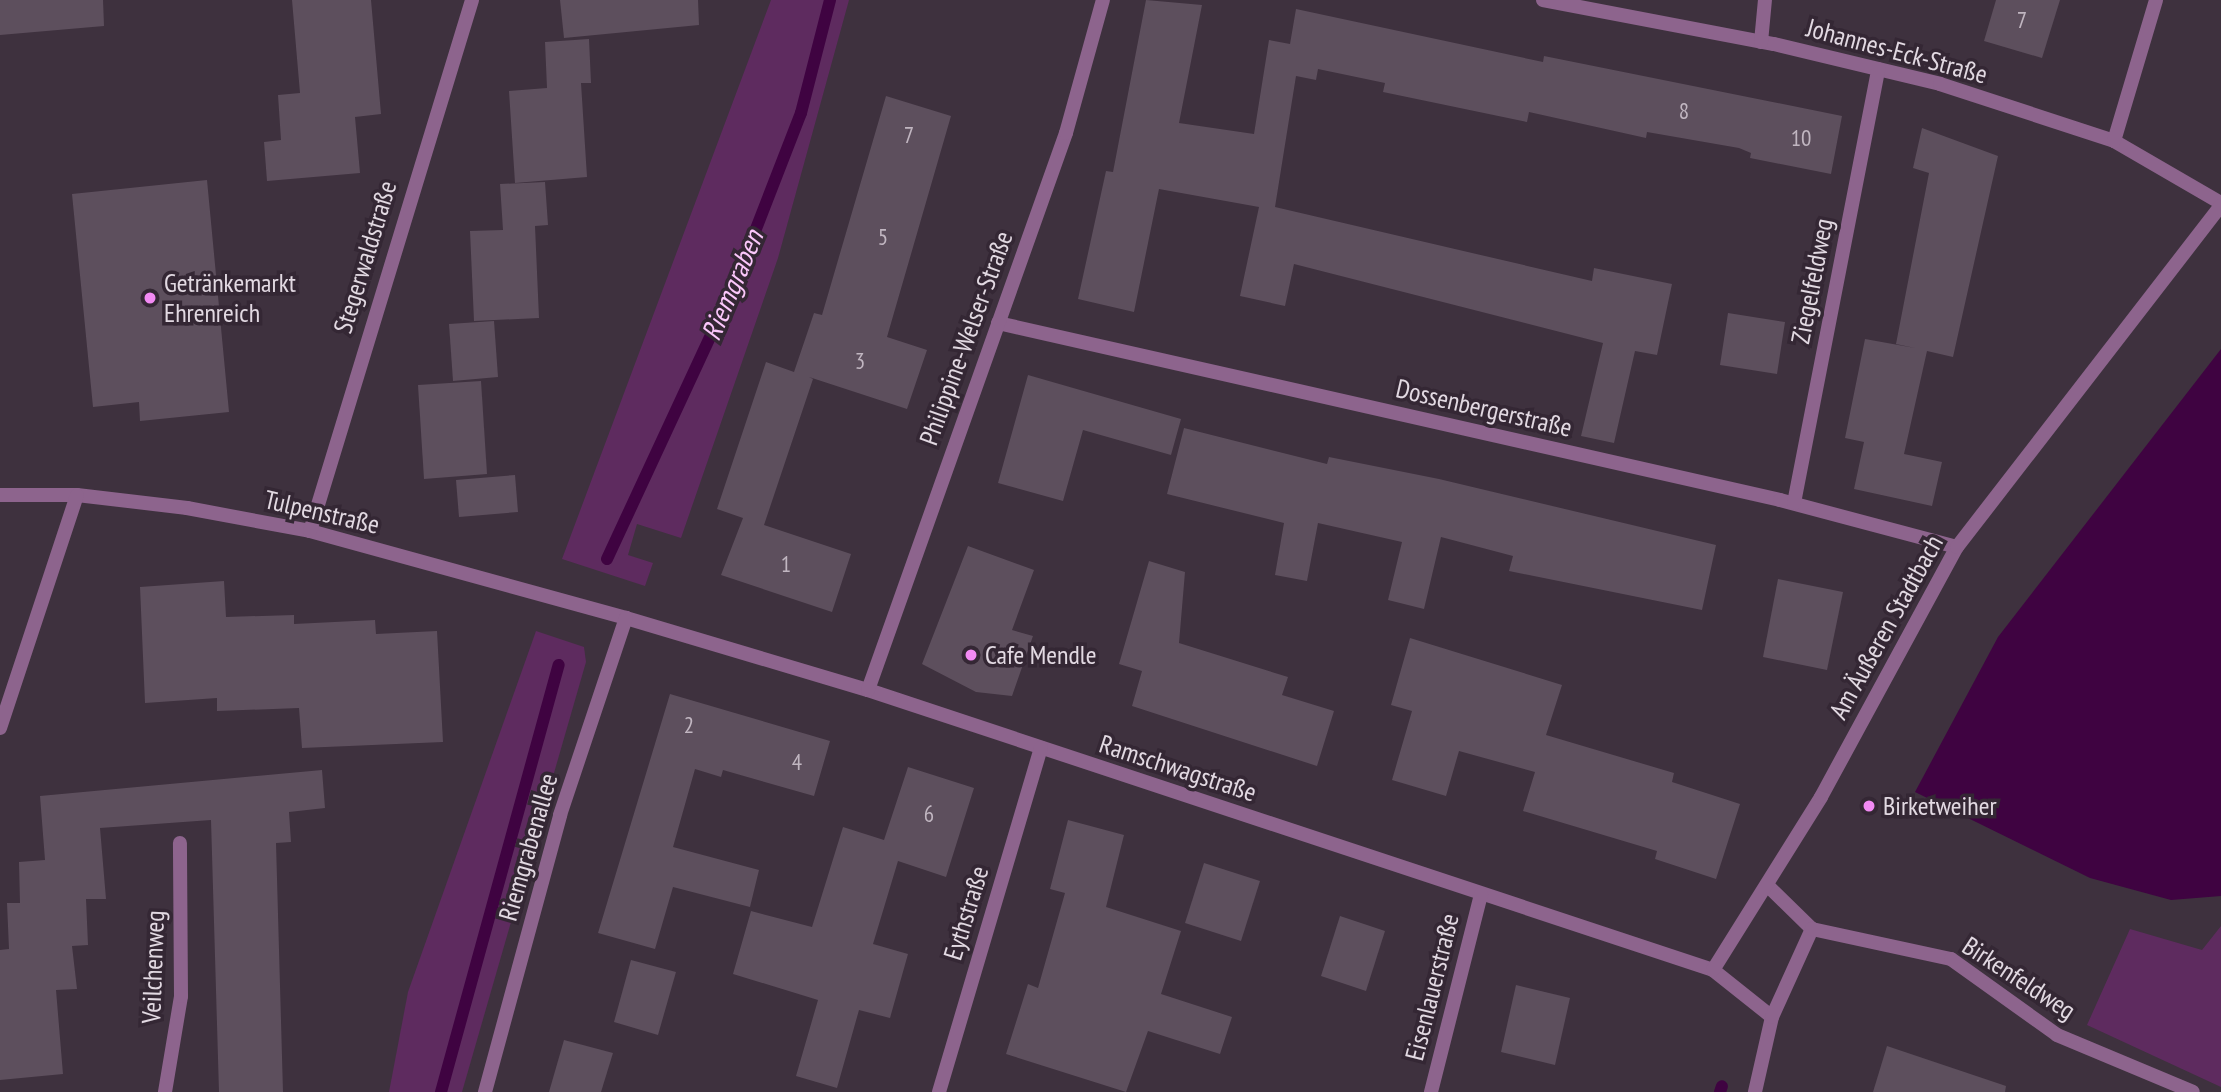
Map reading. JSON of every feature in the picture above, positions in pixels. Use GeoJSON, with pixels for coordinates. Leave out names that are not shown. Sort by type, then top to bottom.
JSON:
{"type":"FeatureCollection","features":[{"type":"Feature","properties":{"kind":"street","name":"Stegerwaldstraße"},"geometry":{"type":"LineString","coordinates":[[310,531],[472,0]]}},
{"type":"Feature","properties":{"kind":"street","name":"Philippine-Welser-Straße"},"geometry":{"type":"LineString","coordinates":[[868,690],[1066,133],[1103,0]]}},
{"type":"Feature","properties":{"kind":"street","name":"Johannes-Eck-Straße"},"geometry":{"type":"LineString","coordinates":[[1543,0],[1761,42],[1878,69],[2114,141],[2221,204]]}},
{"type":"Feature","properties":{"kind":"street"},"geometry":{"type":"LineString","coordinates":[[1761,42],[1765,0]]}},
{"type":"Feature","properties":{"kind":"street"},"geometry":{"type":"LineString","coordinates":[[2114,141],[2156,0]]}},
{"type":"Feature","properties":{"kind":"street","name":"Ziegelfeldweg"},"geometry":{"type":"LineString","coordinates":[[1794,503],[1878,69]]}},
{"type":"Feature","properties":{"kind":"street","name":"Am Äußeren Stadtbach"},"geometry":{"type":"LineString","coordinates":[[1713,970],[1767,885],[1957,547],[2221,204]]}},
{"type":"Feature","properties":{"kind":"street","name":"Dossenbergerstraße"},"geometry":{"type":"LineString","coordinates":[[998,323],[1794,503],[1957,547]]}},
{"type":"Feature","properties":{"kind":"street","name":"Tulpenstraße"},"geometry":{"type":"LineString","coordinates":[[0,495],[77,495],[187,508],[310,531],[626,618]]}},
{"type":"Feature","properties":{"kind":"street"},"geometry":{"type":"LineString","coordinates":[[0,728],[77,495]]}},
{"type":"Feature","properties":{"kind":"street","name":"Ramschwagstraße"},"geometry":{"type":"LineString","coordinates":[[626,618],[868,690],[1713,970]]}},
{"type":"Feature","properties":{"kind":"street","name":"Riemgrabenallee"},"geometry":{"type":"LineString","coordinates":[[485,1092],[561,816],[626,618]]}},
{"type":"Feature","properties":{"kind":"street","name":"Eythstraße"},"geometry":{"type":"LineString","coordinates":[[939,1092],[1041,748]]}},
{"type":"Feature","properties":{"kind":"street","name":"Veilchenweg"},"geometry":{"type":"LineString","coordinates":[[165,1092],[181,996],[180,843]]}},
{"type":"Feature","properties":{"kind":"street"},"geometry":{"type":"LineString","coordinates":[[1755,1092],[1772,1017],[1812,929],[1767,885]]}},
{"type":"Feature","properties":{"kind":"street","name":"Eisenlauerstraße"},"geometry":{"type":"LineString","coordinates":[[1431,1092],[1481,894]]}},
{"type":"Feature","properties":{"kind":"street","name":"Birkenfeldweg"},"geometry":{"type":"LineString","coordinates":[[1812,929],[1951,960],[2057,1035],[2193,1092]]}},
{"type":"Feature","properties":{"kind":"street"},"geometry":{"type":"LineString","coordinates":[[1713,970],[1772,1017]]}},
{"type":"Feature","properties":{"kind":"shaded area"},"geometry":{"type":"Polygon","coordinates":[[[771,0],[849,0],[778,258],[681,538],[637,524],[628,555],[653,563],[645,586],[562,559],[771,0]]]}},
{"type":"Feature","properties":{"kind":"shaded area","name":"Birketweiher"},"geometry":{"type":"Polygon","coordinates":[[[2221,349],[2221,896],[2171,900],[2090,878],[1915,792],[1998,637],[2221,349]]]}},
{"type":"Feature","properties":{"kind":"shaded area"},"geometry":{"type":"Polygon","coordinates":[[[536,631],[584,647],[586,662],[462,1092],[389,1092],[408,992],[536,631]]]}},
{"type":"Feature","properties":{"kind":"shaded area"},"geometry":{"type":"Polygon","coordinates":[[[2221,926],[2221,1087],[2087,1025],[2130,929],[2202,950],[2221,926]]]}},
{"type":"Feature","properties":{"kind":"building"},"geometry":{"type":"Polygon","coordinates":[[[0,0],[103,0],[104,26],[0,35],[0,0]]]}},
{"type":"Feature","properties":{"kind":"building"},"geometry":{"type":"Polygon","coordinates":[[[292,0],[371,0],[381,114],[355,117],[360,173],[267,181],[264,142],[281,140],[278,95],[300,93],[292,0]]]}},
{"type":"Feature","properties":{"kind":"building"},"geometry":{"type":"Polygon","coordinates":[[[560,0],[698,0],[699,25],[564,38],[560,0]]]}},
{"type":"Feature","properties":{"kind":"building"},"geometry":{"type":"Polygon","coordinates":[[[1146,0],[1202,5],[1179,123],[1254,134],[1269,40],[1290,44],[1296,9],[1543,62],[1544,56],[1842,116],[1831,174],[1750,158],[1751,153],[1739,148],[1647,132],[1646,138],[1529,112],[1527,122],[1383,92],[1385,83],[1318,69],[1316,80],[1296,76],[1275,207],[1592,281],[1594,268],[1672,284],[1657,355],[1635,351],[1614,443],[1581,436],[1603,343],[1294,264],[1285,306],[1240,296],[1259,207],[1159,189],[1134,312],[1078,299],[1106,171],[1113,172],[1146,0]]]}},
{"type":"Feature","properties":{"kind":"building"},"geometry":{"type":"Polygon","coordinates":[[[1996,0],[2060,0],[2042,58],[1984,41],[1996,0]]]}},
{"type":"Feature","properties":{"kind":"building"},"geometry":{"type":"Polygon","coordinates":[[[589,39],[591,83],[581,83],[587,177],[515,183],[509,91],[547,88],[545,42],[589,39]]]}},
{"type":"Feature","properties":{"kind":"building"},"geometry":{"type":"Polygon","coordinates":[[[886,96],[951,116],[887,337],[927,350],[907,409],[809,377],[813,379],[764,525],[851,554],[832,612],[721,575],[743,518],[717,509],[766,362],[794,372],[814,313],[822,315],[886,96]]]}},
{"type":"Feature","properties":{"kind":"building"},"geometry":{"type":"Polygon","coordinates":[[[1922,128],[1998,156],[1953,357],[1927,351],[1904,454],[1942,462],[1932,506],[1854,489],[1864,442],[1845,438],[1865,339],[1915,348],[1896,344],[1929,173],[1913,168],[1922,128]]]}},
{"type":"Feature","properties":{"kind":"building","name":"Getränkemarkt Ehrenreich"},"geometry":{"type":"Polygon","coordinates":[[[207,180],[229,412],[140,421],[139,402],[93,407],[72,194],[207,180]]]}},
{"type":"Feature","properties":{"kind":"building"},"geometry":{"type":"Polygon","coordinates":[[[545,182],[548,225],[535,226],[539,318],[474,321],[470,231],[503,230],[500,184],[545,182]]]}},
{"type":"Feature","properties":{"kind":"building"},"geometry":{"type":"Polygon","coordinates":[[[1728,313],[1785,322],[1777,374],[1720,365],[1728,313]]]}},
{"type":"Feature","properties":{"kind":"building"},"geometry":{"type":"Polygon","coordinates":[[[494,321],[498,377],[453,381],[449,324],[494,321]]]}},
{"type":"Feature","properties":{"kind":"building"},"geometry":{"type":"Polygon","coordinates":[[[1028,375],[1181,419],[1171,455],[1083,430],[1063,501],[998,483],[1028,375]]]}},
{"type":"Feature","properties":{"kind":"building"},"geometry":{"type":"Polygon","coordinates":[[[481,381],[487,474],[424,479],[418,385],[481,381]]]}},
{"type":"Feature","properties":{"kind":"building"},"geometry":{"type":"Polygon","coordinates":[[[1184,428],[1327,464],[1329,457],[1439,479],[1716,545],[1702,610],[1509,571],[1513,556],[1441,537],[1424,609],[1388,600],[1402,542],[1318,523],[1307,581],[1275,575],[1284,523],[1167,494],[1184,428]]]}},
{"type":"Feature","properties":{"kind":"building"},"geometry":{"type":"Polygon","coordinates":[[[515,475],[518,512],[459,517],[456,480],[515,475]]]}},
{"type":"Feature","properties":{"kind":"building"},"geometry":{"type":"Polygon","coordinates":[[[968,546],[1034,570],[1012,630],[1033,636],[1012,696],[976,692],[922,664],[968,546]]]}},
{"type":"Feature","properties":{"kind":"building"},"geometry":{"type":"Polygon","coordinates":[[[1149,561],[1185,572],[1179,643],[1288,677],[1282,695],[1334,711],[1317,766],[1132,706],[1142,671],[1119,664],[1149,561]]]}},
{"type":"Feature","properties":{"kind":"building"},"geometry":{"type":"Polygon","coordinates":[[[1778,579],[1843,592],[1827,670],[1763,657],[1778,579]]]}},
{"type":"Feature","properties":{"kind":"building"},"geometry":{"type":"Polygon","coordinates":[[[224,581],[226,617],[294,615],[294,624],[375,620],[376,634],[437,631],[443,742],[302,748],[299,708],[217,711],[217,698],[145,703],[140,587],[224,581]]]}},
{"type":"Feature","properties":{"kind":"building"},"geometry":{"type":"Polygon","coordinates":[[[1410,638],[1562,685],[1546,735],[1674,773],[1672,782],[1740,804],[1716,879],[1655,859],[1657,851],[1523,811],[1535,772],[1459,751],[1446,796],[1392,780],[1412,711],[1391,705],[1410,638]]]}},
{"type":"Feature","properties":{"kind":"building"},"geometry":{"type":"Polygon","coordinates":[[[670,694],[830,741],[814,796],[723,770],[721,777],[695,769],[673,847],[759,870],[750,907],[673,887],[655,949],[598,933],[670,694]]]}},
{"type":"Feature","properties":{"kind":"building"},"geometry":{"type":"Polygon","coordinates":[[[908,767],[974,788],[946,877],[898,861],[873,944],[908,954],[890,1018],[859,1010],[837,1088],[796,1076],[818,1000],[733,974],[751,911],[812,927],[843,827],[884,840],[908,767]]]}},
{"type":"Feature","properties":{"kind":"building"},"geometry":{"type":"Polygon","coordinates":[[[322,770],[325,808],[289,812],[291,842],[276,843],[283,1092],[219,1092],[211,820],[100,828],[106,899],[86,899],[88,945],[72,946],[77,989],[56,990],[63,1074],[0,1080],[0,950],[9,949],[7,903],[20,903],[19,862],[45,860],[40,796],[322,770]]]}},
{"type":"Feature","properties":{"kind":"building"},"geometry":{"type":"Polygon","coordinates":[[[1068,820],[1124,835],[1106,907],[1181,931],[1161,994],[1232,1017],[1220,1054],[1148,1031],[1126,1092],[1006,1054],[1028,984],[1038,988],[1065,893],[1050,889],[1068,820]]]}},
{"type":"Feature","properties":{"kind":"building"},"geometry":{"type":"Polygon","coordinates":[[[1204,863],[1260,881],[1241,941],[1185,923],[1204,863]]]}},
{"type":"Feature","properties":{"kind":"building"},"geometry":{"type":"Polygon","coordinates":[[[1340,916],[1385,931],[1366,991],[1321,976],[1340,916]]]}},
{"type":"Feature","properties":{"kind":"building"},"geometry":{"type":"Polygon","coordinates":[[[631,960],[676,972],[658,1035],[614,1022],[631,960]]]}},
{"type":"Feature","properties":{"kind":"building"},"geometry":{"type":"Polygon","coordinates":[[[1516,985],[1570,998],[1555,1065],[1501,1052],[1516,985]]]}},
{"type":"Feature","properties":{"kind":"building"},"geometry":{"type":"Polygon","coordinates":[[[564,1040],[613,1053],[601,1092],[549,1092],[564,1040]]]}},
{"type":"Feature","properties":{"kind":"building"},"geometry":{"type":"Polygon","coordinates":[[[1887,1046],[2006,1086],[2005,1092],[1873,1092],[1887,1046]]]}},
{"type":"Feature","properties":{"kind":"waterway","name":"Riemgraben"},"geometry":{"type":"LineString","coordinates":[[607,559],[735,283],[801,113],[830,0]]}},
{"type":"Feature","properties":{"kind":"waterway"},"geometry":{"type":"LineString","coordinates":[[441,1092],[559,665]]}},
{"type":"Feature","properties":{"kind":"waterway"},"geometry":{"type":"LineString","coordinates":[[1720,1092],[1722,1086]]}},
{"type":"Feature","properties":{"kind":"place","name":"Getränkemarkt Ehrenreich"},"geometry":{"type":"Point","coordinates":[150,298]}},
{"type":"Feature","properties":{"kind":"place","name":"Cafe Mendle"},"geometry":{"type":"Point","coordinates":[971,655]}},
{"type":"Feature","properties":{"kind":"place","name":"Birketweiher"},"geometry":{"type":"Point","coordinates":[1869,806]}}]}
